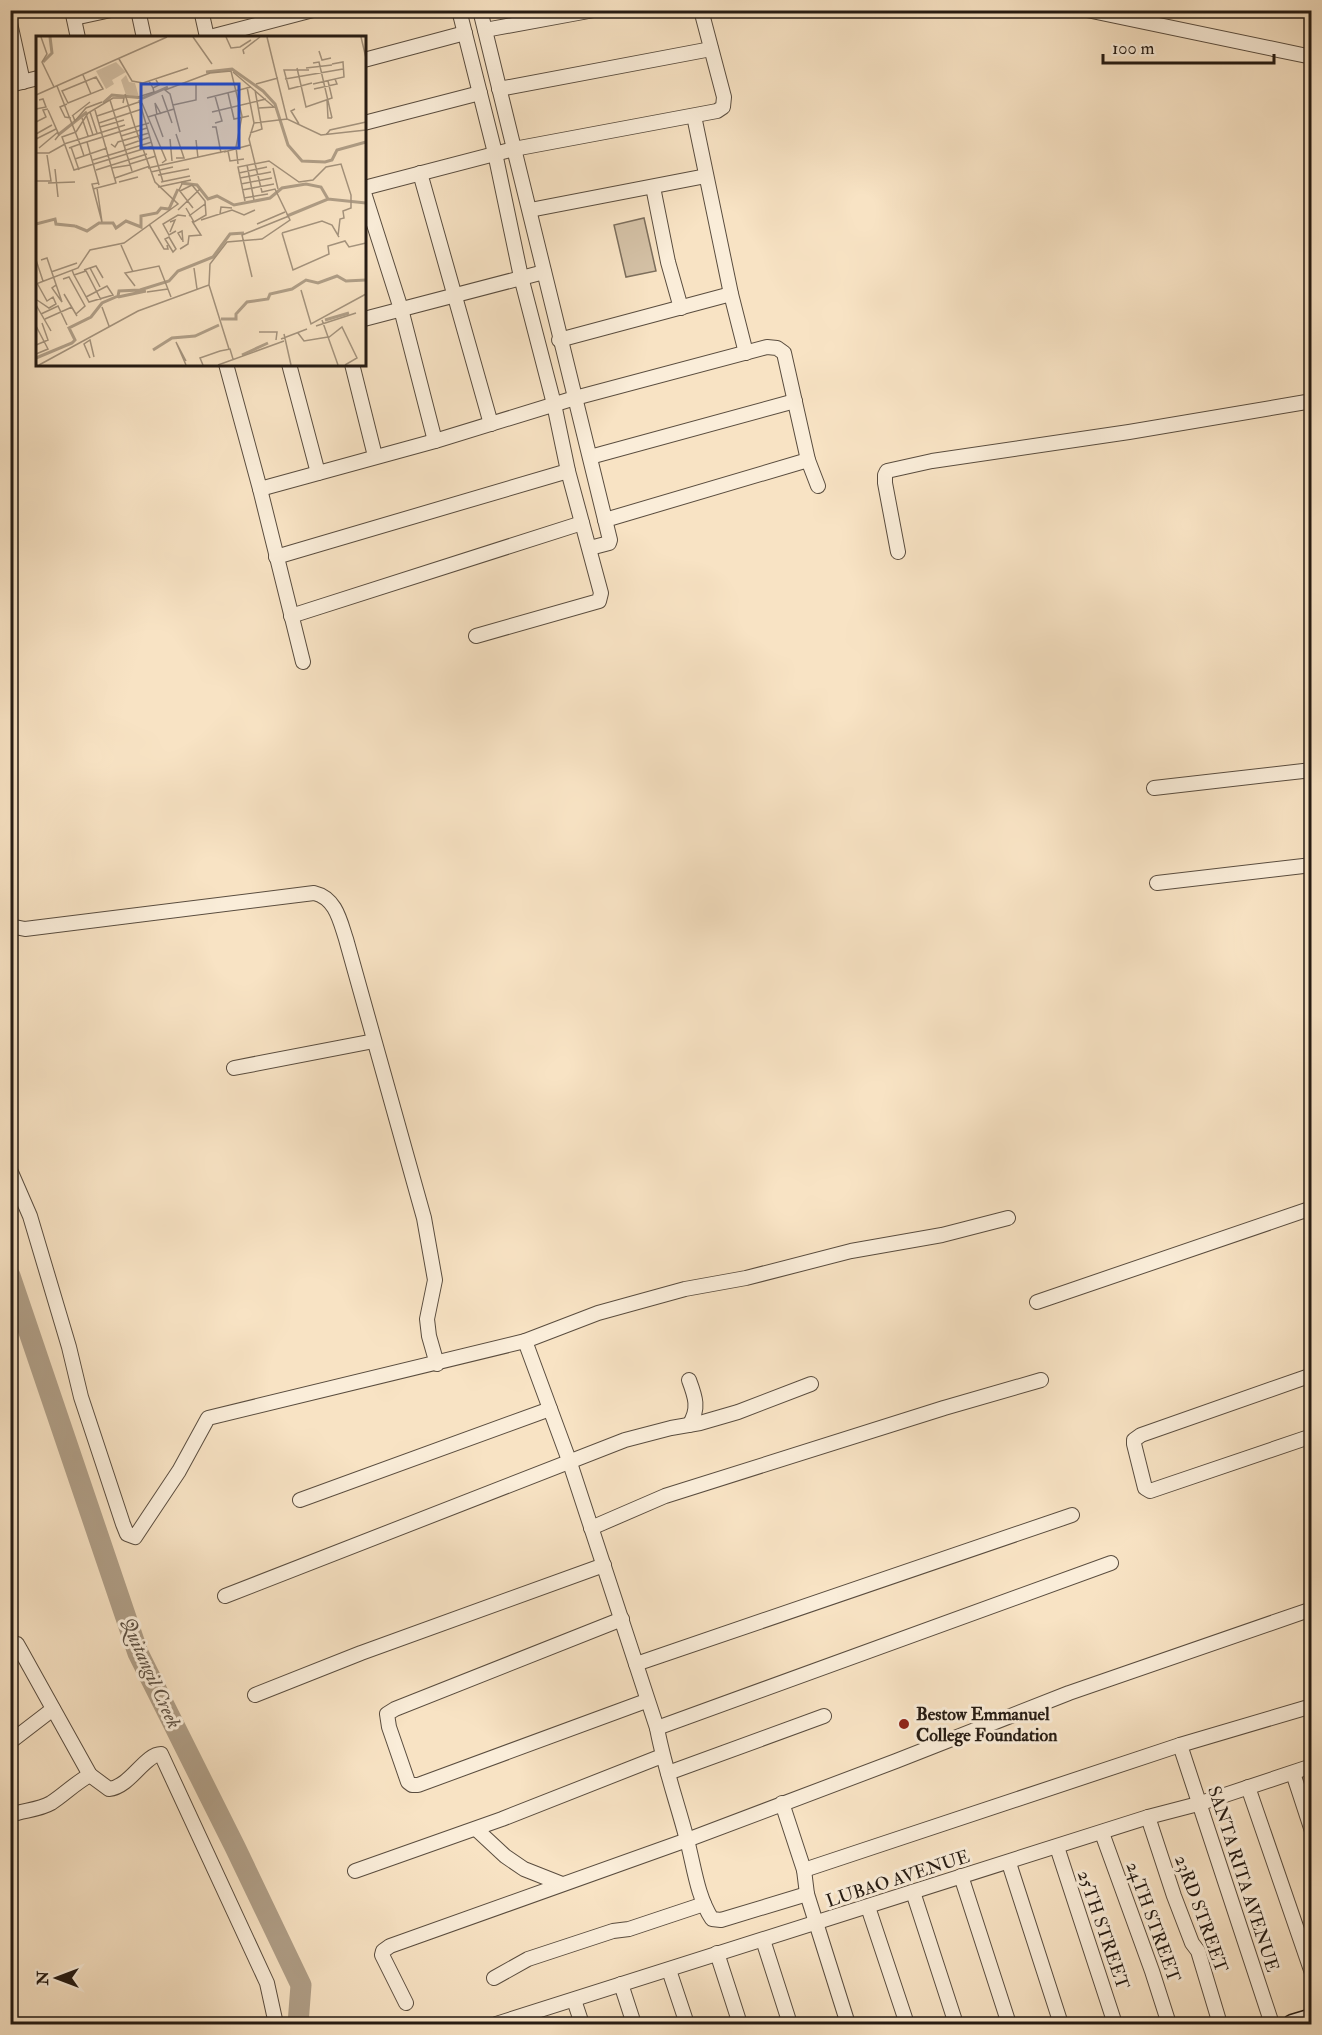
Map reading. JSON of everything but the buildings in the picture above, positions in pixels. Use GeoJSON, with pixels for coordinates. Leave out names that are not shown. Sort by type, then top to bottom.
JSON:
{"type":"FeatureCollection","features":[{"type":"Feature","properties":{"kind":"main road"},"geometry":{"type":"LineString","coordinates":[[1292,2025],[1311,2018]]}},
{"type":"Feature","properties":{"kind":"street"},"geometry":{"type":"LineString","coordinates":[[78,36],[73,14],[111,10]]}},
{"type":"Feature","properties":{"kind":"street"},"geometry":{"type":"LineString","coordinates":[[138,10],[144,36]]}},
{"type":"Feature","properties":{"kind":"street"},"geometry":{"type":"LineString","coordinates":[[201,10],[207,36]]}},
{"type":"Feature","properties":{"kind":"street"},"geometry":{"type":"LineString","coordinates":[[210,36],[265,16],[313,10]]}},
{"type":"Feature","properties":{"kind":"street"},"geometry":{"type":"LineString","coordinates":[[459,10],[495,153],[521,277],[554,404],[568,471],[601,593],[599,601],[476,636]]}},
{"type":"Feature","properties":{"kind":"street"},"geometry":{"type":"LineString","coordinates":[[480,10],[530,210],[559,340],[605,520],[609,542],[590,548]]}},
{"type":"Feature","properties":{"kind":"street"},"geometry":{"type":"LineString","coordinates":[[485,30],[594,10]]}},
{"type":"Feature","properties":{"kind":"street"},"geometry":{"type":"LineString","coordinates":[[366,187],[495,153],[717,111],[723,106],[724,97],[702,10]]}},
{"type":"Feature","properties":{"kind":"street"},"geometry":{"type":"LineString","coordinates":[[1087,10],[1311,57]]}},
{"type":"Feature","properties":{"kind":"street"},"geometry":{"type":"LineString","coordinates":[[10,23],[17,84],[36,79]]}},
{"type":"Feature","properties":{"kind":"street"},"geometry":{"type":"LineString","coordinates":[[366,59],[465,33]]}},
{"type":"Feature","properties":{"kind":"street"},"geometry":{"type":"LineString","coordinates":[[499,89],[711,49]]}},
{"type":"Feature","properties":{"kind":"street"},"geometry":{"type":"LineString","coordinates":[[366,122],[480,93]]}},
{"type":"Feature","properties":{"kind":"street"},"geometry":{"type":"LineString","coordinates":[[694,116],[731,294],[746,353]]}},
{"type":"Feature","properties":{"kind":"street"},"geometry":{"type":"LineString","coordinates":[[420,173],[491,424]]}},
{"type":"Feature","properties":{"kind":"street"},"geometry":{"type":"LineString","coordinates":[[530,210],[706,176]]}},
{"type":"Feature","properties":{"kind":"street"},"geometry":{"type":"LineString","coordinates":[[653,186],[668,262],[681,308]]}},
{"type":"Feature","properties":{"kind":"street"},"geometry":{"type":"LineString","coordinates":[[366,199],[401,309],[435,441]]}},
{"type":"Feature","properties":{"kind":"street"},"geometry":{"type":"LineString","coordinates":[[366,318],[544,272]]}},
{"type":"Feature","properties":{"kind":"street"},"geometry":{"type":"LineString","coordinates":[[559,340],[731,294]]}},
{"type":"Feature","properties":{"kind":"street"},"geometry":{"type":"LineString","coordinates":[[260,489],[435,441],[575,398],[768,347],[784,353],[808,460],[818,486]]}},
{"type":"Feature","properties":{"kind":"street"},"geometry":{"type":"LineString","coordinates":[[227,366],[303,662]]}},
{"type":"Feature","properties":{"kind":"street"},"geometry":{"type":"LineString","coordinates":[[290,366],[318,473]]}},
{"type":"Feature","properties":{"kind":"street"},"geometry":{"type":"LineString","coordinates":[[352,366],[375,456]]}},
{"type":"Feature","properties":{"kind":"street"},"geometry":{"type":"LineString","coordinates":[[590,457],[795,401]]}},
{"type":"Feature","properties":{"kind":"street"},"geometry":{"type":"LineString","coordinates":[[898,552],[885,483],[885,473],[891,470],[932,461],[1064,442],[1311,401]]}},
{"type":"Feature","properties":{"kind":"street"},"geometry":{"type":"LineString","coordinates":[[605,520],[808,460]]}},
{"type":"Feature","properties":{"kind":"street"},"geometry":{"type":"LineString","coordinates":[[276,557],[568,471]]}},
{"type":"Feature","properties":{"kind":"street"},"geometry":{"type":"LineString","coordinates":[[291,616],[582,524]]}},
{"type":"Feature","properties":{"kind":"street"},"geometry":{"type":"LineString","coordinates":[[1154,788],[1311,770]]}},
{"type":"Feature","properties":{"kind":"street"},"geometry":{"type":"LineString","coordinates":[[1157,883],[1311,865]]}},
{"type":"Feature","properties":{"kind":"street"},"geometry":{"type":"LineString","coordinates":[[10,926],[26,929],[314,893],[327,898],[338,915],[424,1218],[435,1280],[427,1319],[437,1364]]}},
{"type":"Feature","properties":{"kind":"street"},"geometry":{"type":"LineString","coordinates":[[234,1068],[374,1041]]}},
{"type":"Feature","properties":{"kind":"street"},"geometry":{"type":"LineString","coordinates":[[10,1170],[32,1224],[69,1347],[81,1397],[123,1524],[130,1536],[135,1537],[179,1471],[208,1418],[525,1341],[598,1313],[685,1289],[746,1278],[851,1251],[942,1235],[1008,1218]]}},
{"type":"Feature","properties":{"kind":"street"},"geometry":{"type":"LineString","coordinates":[[1037,1302],[1311,1208]]}},
{"type":"Feature","properties":{"kind":"street"},"geometry":{"type":"LineString","coordinates":[[525,1341],[570,1463],[622,1619],[646,1701],[657,1728],[662,1756],[669,1773],[704,1904],[712,1919],[721,1920],[807,1894]]}},
{"type":"Feature","properties":{"kind":"street"},"geometry":{"type":"LineString","coordinates":[[1311,1375],[1141,1435],[1134,1440],[1134,1444],[1145,1488],[1150,1491],[1311,1436]]}},
{"type":"Feature","properties":{"kind":"street"},"geometry":{"type":"LineString","coordinates":[[688,1380],[696,1397],[696,1413],[689,1425]]}},
{"type":"Feature","properties":{"kind":"street"},"geometry":{"type":"LineString","coordinates":[[591,1528],[665,1496],[944,1408],[1041,1380]]}},
{"type":"Feature","properties":{"kind":"street"},"geometry":{"type":"LineString","coordinates":[[225,1596],[625,1440],[738,1412],[811,1384]]}},
{"type":"Feature","properties":{"kind":"street"},"geometry":{"type":"LineString","coordinates":[[300,1500],[550,1409]]}},
{"type":"Feature","properties":{"kind":"street"},"geometry":{"type":"LineString","coordinates":[[636,1664],[1072,1515]]}},
{"type":"Feature","properties":{"kind":"street"},"geometry":{"type":"LineString","coordinates":[[657,1728],[1112,1563]]}},
{"type":"Feature","properties":{"kind":"street"},"geometry":{"type":"LineString","coordinates":[[255,1695],[361,1653],[604,1565]]}},
{"type":"Feature","properties":{"kind":"street"},"geometry":{"type":"LineString","coordinates":[[406,2003],[385,1960],[383,1951],[390,1946],[687,1840],[1069,1693],[1311,1609]]}},
{"type":"Feature","properties":{"kind":"street"},"geometry":{"type":"LineString","coordinates":[[622,1619],[390,1711],[387,1714],[389,1727],[408,1782],[418,1785],[646,1701]]}},
{"type":"Feature","properties":{"kind":"street"},"geometry":{"type":"LineString","coordinates":[[10,1649],[17,1644],[90,1775],[109,1789],[115,1789],[127,1780],[152,1756],[161,1754],[267,1983],[276,2025]]}},
{"type":"Feature","properties":{"kind":"street"},"geometry":{"type":"LineString","coordinates":[[804,1870],[1180,1745],[1311,1706]]}},
{"type":"Feature","properties":{"kind":"street"},"geometry":{"type":"LineString","coordinates":[[10,1742],[53,1709]]}},
{"type":"Feature","properties":{"kind":"street"},"geometry":{"type":"LineString","coordinates":[[669,1773],[824,1716]]}},
{"type":"Feature","properties":{"kind":"street","name":"SANTA RITA AVENUE"},"geometry":{"type":"LineString","coordinates":[[1180,1745],[1272,2025]]}},
{"type":"Feature","properties":{"kind":"street"},"geometry":{"type":"LineString","coordinates":[[355,1870],[476,1829],[662,1756]]}},
{"type":"Feature","properties":{"kind":"street","name":"LUBAO AVENUE"},"geometry":{"type":"LineString","coordinates":[[496,2025],[531,2019],[574,2000],[621,1984],[816,1924],[961,1876],[1009,1863],[1148,1817],[1198,1804],[1311,1766]]}},
{"type":"Feature","properties":{"kind":"street"},"geometry":{"type":"LineString","coordinates":[[1293,1773],[1311,1831]]}},
{"type":"Feature","properties":{"kind":"street"},"geometry":{"type":"LineString","coordinates":[[10,1815],[51,1803],[76,1782],[90,1775]]}},
{"type":"Feature","properties":{"kind":"street"},"geometry":{"type":"LineString","coordinates":[[1248,1787],[1311,1973]]}},
{"type":"Feature","properties":{"kind":"street"},"geometry":{"type":"LineString","coordinates":[[782,1803],[804,1870],[807,1894],[848,2025]]}},
{"type":"Feature","properties":{"kind":"street","name":"23RD STREET"},"geometry":{"type":"LineString","coordinates":[[1148,1817],[1174,1896],[1192,1943],[1198,1952],[1220,2025]]}},
{"type":"Feature","properties":{"kind":"street"},"geometry":{"type":"LineString","coordinates":[[476,1829],[505,1856],[524,1869],[562,1884]]}},
{"type":"Feature","properties":{"kind":"street","name":"24TH STREET"},"geometry":{"type":"LineString","coordinates":[[1102,1833],[1169,2025]]}},
{"type":"Feature","properties":{"kind":"street","name":"25TH STREET"},"geometry":{"type":"LineString","coordinates":[[1056,1847],[1115,2025]]}},
{"type":"Feature","properties":{"kind":"street"},"geometry":{"type":"LineString","coordinates":[[1009,1863],[1061,2025]]}},
{"type":"Feature","properties":{"kind":"street"},"geometry":{"type":"LineString","coordinates":[[961,1876],[1009,2025]]}},
{"type":"Feature","properties":{"kind":"street"},"geometry":{"type":"LineString","coordinates":[[913,1892],[956,2025]]}},
{"type":"Feature","properties":{"kind":"street"},"geometry":{"type":"LineString","coordinates":[[494,1978],[528,1959],[704,1904]]}},
{"type":"Feature","properties":{"kind":"street"},"geometry":{"type":"LineString","coordinates":[[868,1907],[907,2025]]}},
{"type":"Feature","properties":{"kind":"street"},"geometry":{"type":"LineString","coordinates":[[763,1940],[790,2025]]}},
{"type":"Feature","properties":{"kind":"street"},"geometry":{"type":"LineString","coordinates":[[717,1953],[740,2025]]}},
{"type":"Feature","properties":{"kind":"street"},"geometry":{"type":"LineString","coordinates":[[669,1970],[687,2025]]}},
{"type":"Feature","properties":{"kind":"street"},"geometry":{"type":"LineString","coordinates":[[621,1984],[634,2025]]}},
{"type":"Feature","properties":{"kind":"street"},"geometry":{"type":"LineString","coordinates":[[574,2000],[582,2025]]}},
{"type":"Feature","properties":{"kind":"shaded area"},"geometry":{"type":"Polygon","coordinates":[[[644,218],[656,271],[626,277],[614,225],[644,218]]]}},
{"type":"Feature","properties":{"kind":"waterway","name":"Quitangil Creek"},"geometry":{"type":"LineString","coordinates":[[10,1276],[138,1653],[301,1985],[298,2024]]}},
{"type":"Feature","properties":{"kind":"place","name":"Bestow Emmanuel College Foundation"},"geometry":{"type":"Point","coordinates":[904,1724]}}]}
